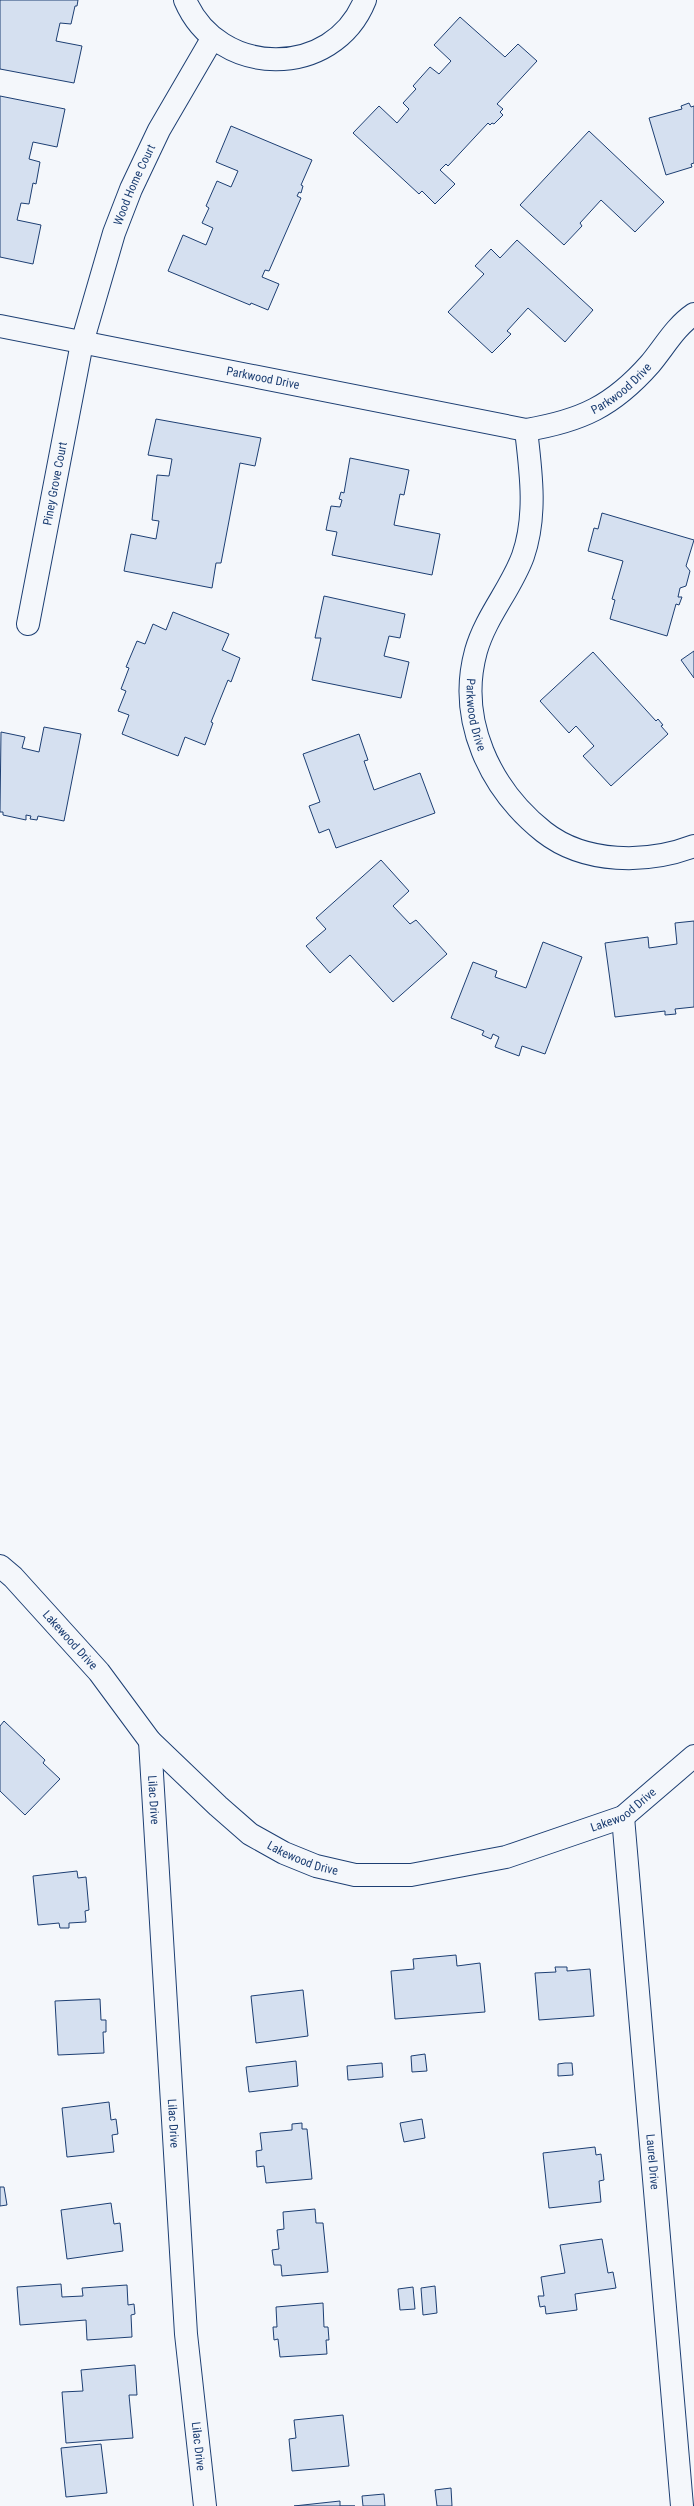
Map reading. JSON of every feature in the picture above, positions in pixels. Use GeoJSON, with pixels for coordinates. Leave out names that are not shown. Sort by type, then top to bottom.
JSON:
{"type":"FeatureCollection","features":[{"type":"Feature","properties":{"kind":"street"},"geometry":{"type":"LineString","coordinates":[[185,0],[192,15],[212,39],[242,55],[275,61],[308,55],[338,39],[360,13],[365,0]]}},
{"type":"Feature","properties":{"kind":"street","name":"Wood Home Court"},"geometry":{"type":"LineString","coordinates":[[82,343],[114,233],[131,189],[159,130],[212,39]]}},
{"type":"Feature","properties":{"kind":"street","name":"Parkwood Drive"},"geometry":{"type":"LineString","coordinates":[[0,326],[526,430],[565,422],[594,410],[625,391],[651,363],[681,324],[694,314]]}},
{"type":"Feature","properties":{"kind":"street","name":"Piney Grove Court"},"geometry":{"type":"LineString","coordinates":[[28,624],[82,343]]}},
{"type":"Feature","properties":{"kind":"street","name":"Parkwood Drive"},"geometry":{"type":"LineString","coordinates":[[526,430],[532,484],[530,528],[523,556],[512,582],[491,616],[476,651],[471,689],[474,724],[483,756],[499,785],[522,814],[551,838],[584,851],[616,859],[654,856],[694,846]]}},
{"type":"Feature","properties":{"kind":"street","name":"Lakewood Drive"},"geometry":{"type":"LineString","coordinates":[[0,1566],[13,1577],[99,1672],[150,1741],[218,1806],[250,1834],[284,1854],[316,1866],[355,1875],[412,1875],[452,1869],[506,1857],[624,1817],[694,1756]]}},
{"type":"Feature","properties":{"kind":"street","name":"Lilac Drive"},"geometry":{"type":"LineString","coordinates":[[150,1741],[186,2334],[204,2506]]}},
{"type":"Feature","properties":{"kind":"street","name":"Laurel Drive"},"geometry":{"type":"LineString","coordinates":[[624,1817],[682,2506]]}},
{"type":"Feature","properties":{"kind":"building"},"geometry":{"type":"Polygon","coordinates":[[[0,0],[78,0],[71,24],[60,23],[56,41],[82,46],[74,83],[0,69],[0,0]]]}},
{"type":"Feature","properties":{"kind":"building"},"geometry":{"type":"Polygon","coordinates":[[[460,17],[505,57],[518,44],[537,61],[497,104],[503,109],[500,112],[503,115],[494,124],[492,123],[490,125],[488,123],[448,166],[446,164],[440,170],[455,184],[435,204],[422,191],[419,194],[353,133],[379,106],[397,123],[409,109],[403,103],[416,89],[413,86],[430,67],[439,74],[451,61],[434,45],[460,17]]]}},
{"type":"Feature","properties":{"kind":"building"},"geometry":{"type":"Polygon","coordinates":[[[0,96],[65,109],[57,147],[33,142],[29,159],[40,162],[36,184],[33,183],[29,204],[21,203],[17,220],[41,225],[33,264],[0,257],[0,96]]]}},
{"type":"Feature","properties":{"kind":"building"},"geometry":{"type":"Polygon","coordinates":[[[689,103],[691,107],[694,106],[694,163],[691,164],[692,167],[666,175],[649,118],[682,109],[681,106],[689,103]]]}},
{"type":"Feature","properties":{"kind":"building"},"geometry":{"type":"Polygon","coordinates":[[[231,126],[312,160],[301,185],[303,186],[301,193],[299,192],[297,196],[301,198],[269,271],[265,270],[262,277],[279,284],[268,310],[251,303],[250,305],[168,271],[183,235],[206,245],[213,228],[202,223],[209,208],[206,206],[217,181],[231,187],[238,171],[216,162],[231,126]]]}},
{"type":"Feature","properties":{"kind":"building"},"geometry":{"type":"Polygon","coordinates":[[[589,131],[664,202],[635,232],[601,200],[580,223],[582,226],[564,245],[520,205],[589,131]]]}},
{"type":"Feature","properties":{"kind":"building"},"geometry":{"type":"Polygon","coordinates":[[[517,240],[593,310],[565,342],[528,308],[507,331],[511,334],[492,353],[448,312],[484,274],[475,266],[491,249],[500,258],[517,240]]]}},
{"type":"Feature","properties":{"kind":"building"},"geometry":{"type":"Polygon","coordinates":[[[156,419],[261,438],[255,466],[240,463],[221,563],[216,563],[212,588],[124,571],[131,534],[156,539],[159,521],[152,520],[157,475],[169,476],[172,459],[148,455],[156,419]]]}},
{"type":"Feature","properties":{"kind":"building"},"geometry":{"type":"Polygon","coordinates":[[[350,458],[409,470],[404,495],[400,494],[394,525],[440,534],[432,575],[332,555],[337,532],[326,530],[331,506],[340,507],[342,500],[339,499],[341,492],[344,493],[350,458]]]}},
{"type":"Feature","properties":{"kind":"building"},"geometry":{"type":"Polygon","coordinates":[[[602,513],[694,540],[686,566],[690,571],[686,586],[680,588],[678,597],[682,597],[679,605],[676,604],[667,636],[610,619],[615,600],[612,599],[623,561],[588,551],[594,528],[598,529],[602,513]]]}},
{"type":"Feature","properties":{"kind":"building"},"geometry":{"type":"Polygon","coordinates":[[[324,596],[405,614],[400,638],[389,636],[384,656],[409,662],[401,698],[312,680],[321,638],[315,638],[324,596]]]}},
{"type":"Feature","properties":{"kind":"building"},"geometry":{"type":"Polygon","coordinates":[[[173,612],[229,634],[222,650],[240,658],[231,682],[228,680],[211,722],[213,723],[205,745],[185,737],[178,756],[122,734],[129,715],[118,711],[126,691],[121,689],[129,668],[126,667],[137,641],[145,644],[153,624],[166,630],[173,612]]]}},
{"type":"Feature","properties":{"kind":"building"},"geometry":{"type":"Polygon","coordinates":[[[694,651],[694,678],[681,660],[694,651]]]}},
{"type":"Feature","properties":{"kind":"building"},"geometry":{"type":"Polygon","coordinates":[[[593,652],[656,721],[658,719],[663,725],[661,726],[668,734],[611,786],[583,756],[594,746],[576,726],[569,733],[540,701],[593,652]]]}},
{"type":"Feature","properties":{"kind":"building"},"geometry":{"type":"Polygon","coordinates":[[[44,727],[81,734],[64,821],[38,816],[37,820],[30,819],[31,816],[26,815],[26,820],[3,815],[3,812],[0,812],[1,732],[25,737],[22,748],[39,752],[44,727]]]}},
{"type":"Feature","properties":{"kind":"building"},"geometry":{"type":"Polygon","coordinates":[[[359,734],[368,760],[364,761],[374,790],[420,773],[435,813],[336,848],[329,829],[319,833],[309,806],[320,802],[303,754],[359,734]]]}},
{"type":"Feature","properties":{"kind":"building"},"geometry":{"type":"Polygon","coordinates":[[[381,860],[409,891],[393,906],[410,924],[416,920],[447,954],[393,1002],[350,955],[330,973],[306,946],[326,929],[316,918],[381,860]]]}},
{"type":"Feature","properties":{"kind":"building"},"geometry":{"type":"Polygon","coordinates":[[[694,921],[694,1007],[675,1009],[676,1014],[665,1015],[665,1011],[615,1017],[605,943],[648,937],[649,948],[677,944],[675,923],[694,921]]]}},
{"type":"Feature","properties":{"kind":"building"},"geometry":{"type":"Polygon","coordinates":[[[543,942],[582,957],[545,1054],[522,1046],[519,1056],[495,1047],[499,1037],[493,1034],[491,1039],[482,1035],[484,1031],[451,1018],[473,962],[497,971],[495,977],[526,988],[543,942]]]}},
{"type":"Feature","properties":{"kind":"building"},"geometry":{"type":"Polygon","coordinates":[[[4,1721],[45,1760],[43,1763],[60,1779],[25,1815],[0,1791],[0,1726],[4,1721]]]}},
{"type":"Feature","properties":{"kind":"building"},"geometry":{"type":"Polygon","coordinates":[[[77,1871],[78,1878],[86,1877],[89,1910],[85,1911],[86,1922],[69,1923],[69,1928],[60,1928],[59,1923],[38,1925],[33,1876],[77,1871]]]}},
{"type":"Feature","properties":{"kind":"building"},"geometry":{"type":"Polygon","coordinates":[[[456,1955],[457,1966],[480,1963],[485,2012],[395,2019],[391,1971],[414,1969],[413,1959],[456,1955]]]}},
{"type":"Feature","properties":{"kind":"building"},"geometry":{"type":"Polygon","coordinates":[[[555,1967],[567,1967],[567,1971],[590,1969],[594,2016],[539,2020],[535,1973],[556,1972],[555,1967]]]}},
{"type":"Feature","properties":{"kind":"building"},"geometry":{"type":"Polygon","coordinates":[[[303,1990],[308,2036],[256,2043],[251,1996],[303,1990]]]}},
{"type":"Feature","properties":{"kind":"building"},"geometry":{"type":"Polygon","coordinates":[[[100,1999],[101,2020],[106,2020],[106,2032],[103,2032],[104,2053],[58,2055],[55,2001],[100,1999]]]}},
{"type":"Feature","properties":{"kind":"building"},"geometry":{"type":"Polygon","coordinates":[[[425,2054],[427,2071],[412,2072],[411,2056],[425,2054]]]}},
{"type":"Feature","properties":{"kind":"building"},"geometry":{"type":"Polygon","coordinates":[[[296,2061],[298,2086],[249,2092],[246,2067],[296,2061]]]}},
{"type":"Feature","properties":{"kind":"building"},"geometry":{"type":"Polygon","coordinates":[[[382,2063],[383,2077],[348,2080],[347,2066],[382,2063]]]}},
{"type":"Feature","properties":{"kind":"building"},"geometry":{"type":"Polygon","coordinates":[[[572,2063],[573,2075],[558,2076],[558,2064],[572,2063]]]}},
{"type":"Feature","properties":{"kind":"building"},"geometry":{"type":"Polygon","coordinates":[[[109,2102],[111,2120],[116,2119],[118,2134],[112,2135],[114,2152],[67,2157],[62,2108],[109,2102]]]}},
{"type":"Feature","properties":{"kind":"building"},"geometry":{"type":"Polygon","coordinates":[[[422,2119],[425,2138],[404,2142],[400,2123],[422,2119]]]}},
{"type":"Feature","properties":{"kind":"building"},"geometry":{"type":"Polygon","coordinates":[[[302,2123],[302,2129],[307,2129],[312,2179],[266,2183],[264,2166],[257,2167],[256,2151],[262,2150],[260,2133],[292,2130],[292,2124],[302,2123]]]}},
{"type":"Feature","properties":{"kind":"building"},"geometry":{"type":"Polygon","coordinates":[[[595,2147],[596,2155],[601,2154],[604,2180],[599,2181],[601,2202],[549,2208],[543,2153],[595,2147]]]}},
{"type":"Feature","properties":{"kind":"building"},"geometry":{"type":"Polygon","coordinates":[[[0,2187],[4,2187],[7,2205],[0,2206],[0,2187]]]}},
{"type":"Feature","properties":{"kind":"building"},"geometry":{"type":"Polygon","coordinates":[[[111,2203],[114,2224],[120,2223],[123,2251],[67,2259],[61,2210],[111,2203]]]}},
{"type":"Feature","properties":{"kind":"building"},"geometry":{"type":"Polygon","coordinates":[[[315,2209],[316,2223],[323,2223],[328,2272],[282,2276],[281,2265],[274,2265],[272,2250],[279,2249],[277,2230],[284,2229],[283,2212],[315,2209]]]}},
{"type":"Feature","properties":{"kind":"building"},"geometry":{"type":"Polygon","coordinates":[[[602,2239],[608,2273],[613,2272],[616,2288],[575,2294],[577,2310],[546,2314],[545,2306],[540,2307],[538,2296],[544,2296],[541,2277],[565,2273],[560,2245],[602,2239]]]}},
{"type":"Feature","properties":{"kind":"building"},"geometry":{"type":"Polygon","coordinates":[[[61,2284],[62,2297],[83,2296],[82,2288],[127,2285],[128,2305],[134,2304],[135,2314],[131,2315],[132,2337],[87,2340],[86,2320],[20,2325],[17,2287],[61,2284]]]}},
{"type":"Feature","properties":{"kind":"building"},"geometry":{"type":"Polygon","coordinates":[[[435,2286],[437,2313],[423,2315],[421,2288],[435,2286]]]}},
{"type":"Feature","properties":{"kind":"building"},"geometry":{"type":"Polygon","coordinates":[[[413,2287],[415,2309],[400,2310],[398,2289],[413,2287]]]}},
{"type":"Feature","properties":{"kind":"building"},"geometry":{"type":"Polygon","coordinates":[[[323,2303],[324,2327],[328,2327],[329,2340],[326,2340],[327,2354],[280,2357],[278,2339],[274,2340],[273,2327],[277,2327],[276,2307],[323,2303]]]}},
{"type":"Feature","properties":{"kind":"building"},"geometry":{"type":"Polygon","coordinates":[[[135,2365],[137,2395],[129,2395],[133,2438],[66,2443],[62,2392],[83,2391],[81,2370],[135,2365]]]}},
{"type":"Feature","properties":{"kind":"building"},"geometry":{"type":"Polygon","coordinates":[[[343,2415],[349,2466],[292,2471],[289,2439],[296,2438],[294,2420],[343,2415]]]}},
{"type":"Feature","properties":{"kind":"building"},"geometry":{"type":"Polygon","coordinates":[[[101,2444],[107,2493],[66,2497],[61,2448],[101,2444]]]}},
{"type":"Feature","properties":{"kind":"building"},"geometry":{"type":"Polygon","coordinates":[[[451,2488],[452,2506],[437,2506],[435,2490],[451,2488]]]}},
{"type":"Feature","properties":{"kind":"building"},"geometry":{"type":"Polygon","coordinates":[[[384,2494],[385,2506],[363,2506],[362,2496],[384,2494]]]}},
{"type":"Feature","properties":{"kind":"building"},"geometry":{"type":"Polygon","coordinates":[[[340,2501],[340,2506],[294,2506],[340,2501]]]}}]}
